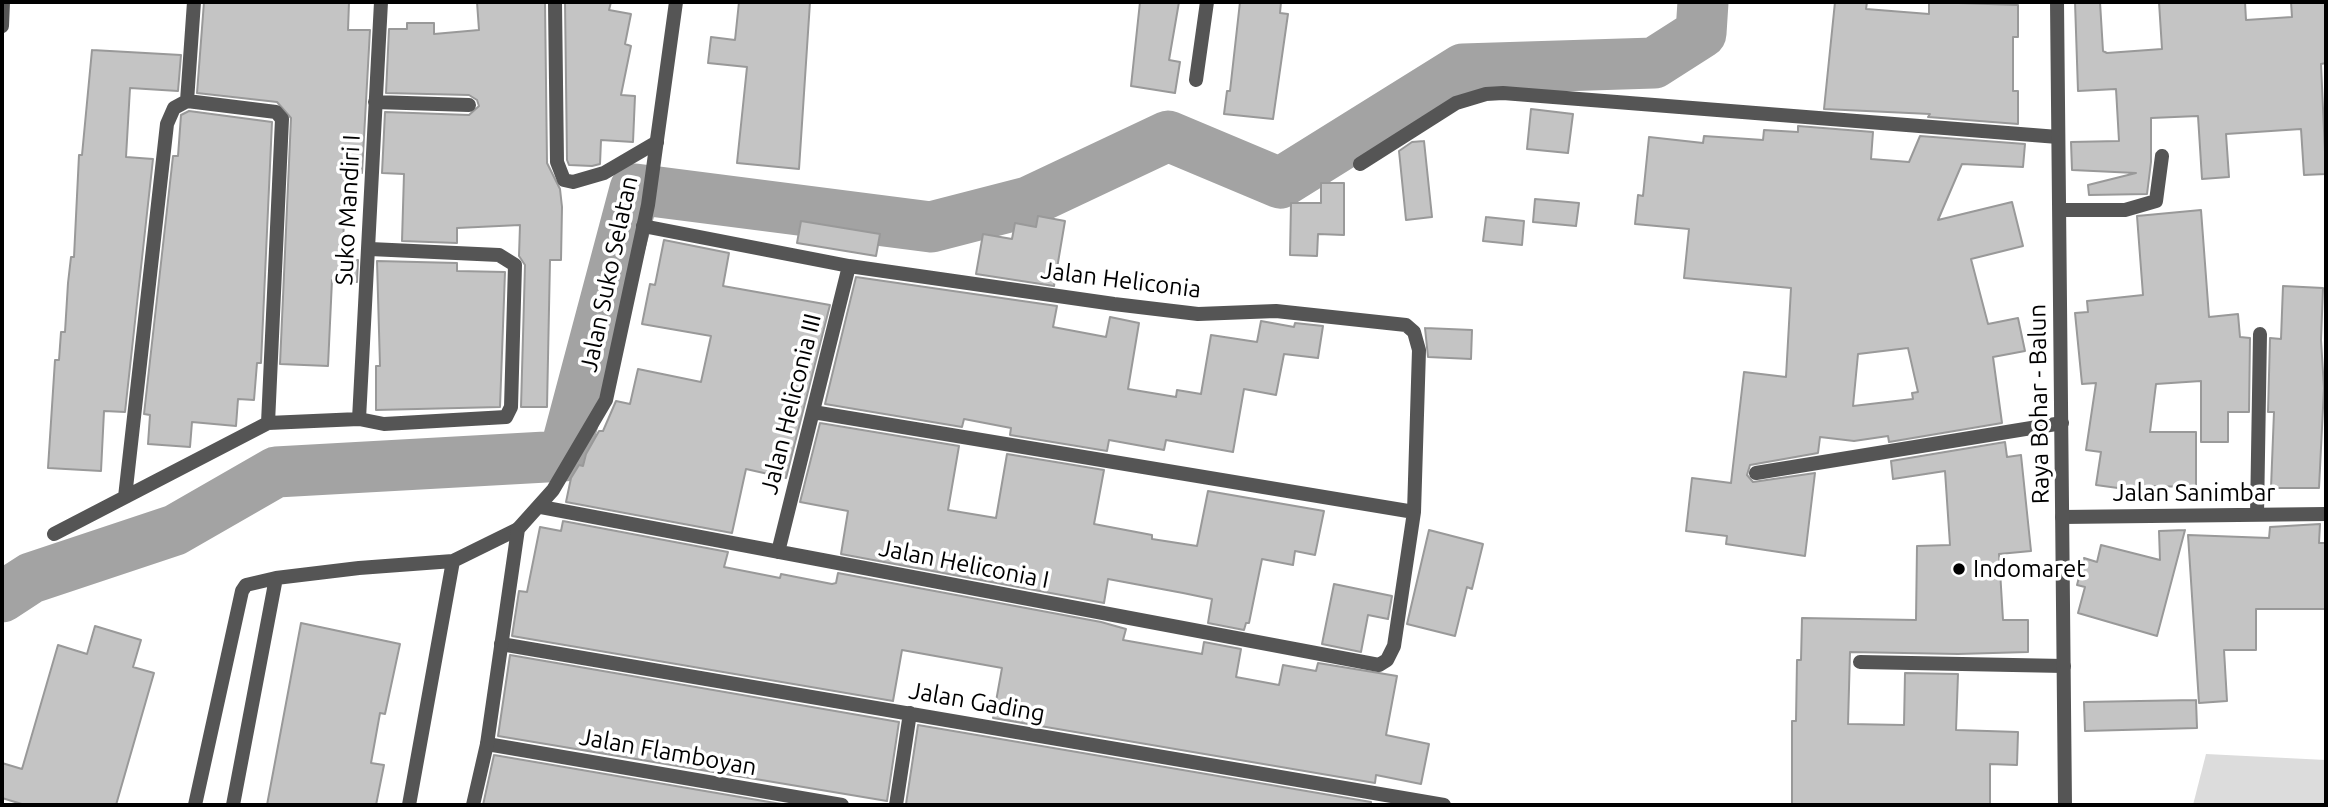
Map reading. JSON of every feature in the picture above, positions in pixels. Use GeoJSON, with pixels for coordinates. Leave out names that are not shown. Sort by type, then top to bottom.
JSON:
{"type":"FeatureCollection","features":[{"type":"Feature","properties":{"kind":"street"},"geometry":{"type":"LineString","coordinates":[[2,26],[3,2]]}},
{"type":"Feature","properties":{"kind":"street"},"geometry":{"type":"LineString","coordinates":[[187,101],[194,2]]}},
{"type":"Feature","properties":{"kind":"street","name":"Suko Mandiri I"},"geometry":{"type":"LineString","coordinates":[[359,419],[381,2]]}},
{"type":"Feature","properties":{"kind":"street"},"geometry":{"type":"LineString","coordinates":[[555,2],[557,162],[564,180],[573,181],[604,173],[657,142]]}},
{"type":"Feature","properties":{"kind":"street","name":"Jalan Suko Selatan"},"geometry":{"type":"LineString","coordinates":[[453,561],[518,529],[541,507],[606,400],[648,205],[676,2]]}},
{"type":"Feature","properties":{"kind":"street"},"geometry":{"type":"LineString","coordinates":[[1196,80],[1207,2]]}},
{"type":"Feature","properties":{"kind":"street","name":"Raya Bohar - Balun"},"geometry":{"type":"LineString","coordinates":[[2057,2],[2065,805]]}},
{"type":"Feature","properties":{"kind":"street"},"geometry":{"type":"LineString","coordinates":[[1360,164],[1456,103],[1486,94],[1503,93],[2059,137]]}},
{"type":"Feature","properties":{"kind":"street"},"geometry":{"type":"LineString","coordinates":[[125,497],[167,124],[174,108],[187,101],[276,112],[282,119],[268,423]]}},
{"type":"Feature","properties":{"kind":"street"},"geometry":{"type":"LineString","coordinates":[[375,102],[469,105]]}},
{"type":"Feature","properties":{"kind":"street"},"geometry":{"type":"LineString","coordinates":[[2060,210],[2125,210],[2156,201],[2162,156]]}},
{"type":"Feature","properties":{"kind":"street","name":"Jalan Heliconia"},"geometry":{"type":"LineString","coordinates":[[643,226],[849,266],[1186,312],[1276,311],[1406,325],[1414,332],[1419,350],[1414,512]]}},
{"type":"Feature","properties":{"kind":"street"},"geometry":{"type":"LineString","coordinates":[[54,534],[268,423],[359,419],[384,424],[500,418],[510,413],[515,265],[499,255],[370,249]]}},
{"type":"Feature","properties":{"kind":"street","name":"Jalan Heliconia III"},"geometry":{"type":"LineString","coordinates":[[778,552],[849,266]]}},
{"type":"Feature","properties":{"kind":"street"},"geometry":{"type":"LineString","coordinates":[[2257,515],[2260,334]]}},
{"type":"Feature","properties":{"kind":"street"},"geometry":{"type":"LineString","coordinates":[[813,412],[1414,512]]}},
{"type":"Feature","properties":{"kind":"street"},"geometry":{"type":"LineString","coordinates":[[1756,473],[2062,423]]}},
{"type":"Feature","properties":{"kind":"street","name":"Jalan Heliconia I"},"geometry":{"type":"LineString","coordinates":[[541,507],[1378,665],[1387,660],[1394,646],[1414,512]]}},
{"type":"Feature","properties":{"kind":"street","name":"Jalan Sanimbar"},"geometry":{"type":"LineString","coordinates":[[2062,517],[2326,514]]}},
{"type":"Feature","properties":{"kind":"street"},"geometry":{"type":"LineString","coordinates":[[473,805],[487,744],[518,529]]}},
{"type":"Feature","properties":{"kind":"street"},"geometry":{"type":"LineString","coordinates":[[195,805],[242,591],[253,582],[276,578],[453,561],[409,805]]}},
{"type":"Feature","properties":{"kind":"street"},"geometry":{"type":"LineString","coordinates":[[233,805],[276,578]]}},
{"type":"Feature","properties":{"kind":"street","name":"Jalan Gading"},"geometry":{"type":"LineString","coordinates":[[501,643],[1444,805]]}},
{"type":"Feature","properties":{"kind":"street"},"geometry":{"type":"LineString","coordinates":[[1860,662],[2064,666]]}},
{"type":"Feature","properties":{"kind":"street"},"geometry":{"type":"LineString","coordinates":[[896,805],[909,713]]}},
{"type":"Feature","properties":{"kind":"street","name":"Jalan Flamboyan"},"geometry":{"type":"LineString","coordinates":[[487,744],[776,800],[842,805]]}},
{"type":"Feature","properties":{"kind":"shaded area"},"geometry":{"type":"Polygon","coordinates":[[[2206,754],[2326,760],[2326,805],[2193,805],[2206,754]]]}},
{"type":"Feature","properties":{"kind":"building"},"geometry":{"type":"Polygon","coordinates":[[[204,2],[349,2],[348,30],[370,30],[362,173],[351,172],[350,185],[346,184],[342,260],[358,260],[357,282],[332,280],[328,366],[280,364],[291,118],[277,102],[197,93],[204,2]]]}},
{"type":"Feature","properties":{"kind":"building"},"geometry":{"type":"Polygon","coordinates":[[[477,2],[545,2],[547,163],[560,189],[562,207],[561,260],[550,260],[547,407],[521,407],[525,265],[519,256],[520,225],[457,228],[457,243],[402,241],[404,174],[382,173],[385,112],[469,115],[479,106],[477,100],[469,95],[386,93],[389,29],[407,29],[407,23],[434,23],[434,34],[479,30],[477,2]]]}},
{"type":"Feature","properties":{"kind":"building"},"geometry":{"type":"Polygon","coordinates":[[[565,2],[611,2],[609,10],[631,14],[625,44],[631,46],[621,95],[635,96],[633,142],[601,140],[600,164],[592,166],[569,165],[567,160],[565,2]]]}},
{"type":"Feature","properties":{"kind":"building"},"geometry":{"type":"Polygon","coordinates":[[[739,2],[810,2],[799,169],[737,163],[747,67],[708,63],[711,37],[735,40],[739,2]]]}},
{"type":"Feature","properties":{"kind":"building"},"geometry":{"type":"Polygon","coordinates":[[[1140,2],[1179,2],[1169,60],[1180,62],[1175,93],[1131,86],[1140,2]]]}},
{"type":"Feature","properties":{"kind":"building"},"geometry":{"type":"Polygon","coordinates":[[[1240,2],[1281,2],[1280,13],[1288,14],[1273,119],[1224,114],[1227,91],[1230,91],[1240,2]]]}},
{"type":"Feature","properties":{"kind":"building"},"geometry":{"type":"Polygon","coordinates":[[[1835,2],[1867,2],[1866,9],[1929,14],[1929,2],[2018,5],[2018,37],[2013,37],[2013,91],[2018,91],[2018,124],[1928,117],[1930,114],[1824,109],[1835,2]]]}},
{"type":"Feature","properties":{"kind":"building"},"geometry":{"type":"Polygon","coordinates":[[[2075,2],[2100,2],[2103,51],[2107,53],[2162,49],[2159,2],[2245,2],[2246,20],[2292,17],[2291,2],[2326,2],[2326,63],[2321,64],[2326,174],[2304,175],[2301,129],[2226,134],[2229,177],[2202,179],[2198,116],[2151,118],[2151,162],[2147,194],[2089,195],[2088,185],[2136,173],[2072,170],[2071,142],[2119,141],[2116,89],[2078,91],[2075,2]]]}},
{"type":"Feature","properties":{"kind":"building"},"geometry":{"type":"Polygon","coordinates":[[[92,50],[181,55],[178,91],[130,88],[126,157],[153,159],[125,412],[104,411],[101,471],[48,468],[55,360],[59,360],[61,332],[65,332],[71,257],[74,257],[79,155],[82,155],[92,50]]]}},
{"type":"Feature","properties":{"kind":"building"},"geometry":{"type":"Polygon","coordinates":[[[1531,109],[1573,114],[1568,153],[1527,149],[1531,109]]]}},
{"type":"Feature","properties":{"kind":"building"},"geometry":{"type":"Polygon","coordinates":[[[189,111],[272,122],[261,363],[257,363],[254,400],[238,399],[236,426],[192,422],[190,447],[148,444],[150,415],[144,414],[173,156],[178,156],[181,115],[189,111]]]}},
{"type":"Feature","properties":{"kind":"building"},"geometry":{"type":"Polygon","coordinates":[[[1798,126],[1873,132],[1871,159],[1909,162],[1920,136],[2025,144],[2023,167],[1962,164],[1938,220],[2012,202],[2023,246],[1971,259],[1988,324],[2018,318],[2025,351],[1993,357],[2002,423],[1889,442],[1888,436],[1854,441],[1820,437],[1818,453],[1750,465],[1747,475],[1753,482],[1815,473],[1805,556],[1726,544],[1727,536],[1686,531],[1692,478],[1731,483],[1744,372],[1786,377],[1791,288],[1684,278],[1689,229],[1635,224],[1638,195],[1643,196],[1649,137],[1703,143],[1704,136],[1763,140],[1764,130],[1798,132],[1798,126]],[[1908,348],[1858,354],[1853,406],[1913,399],[1912,393],[1918,392],[1908,348]]]}},
{"type":"Feature","properties":{"kind":"building"},"geometry":{"type":"Polygon","coordinates":[[[1424,141],[1432,217],[1406,220],[1399,151],[1412,142],[1424,141]]]}},
{"type":"Feature","properties":{"kind":"building"},"geometry":{"type":"Polygon","coordinates":[[[1321,183],[1344,183],[1344,235],[1318,234],[1317,256],[1290,255],[1291,203],[1321,203],[1321,183]]]}},
{"type":"Feature","properties":{"kind":"building"},"geometry":{"type":"Polygon","coordinates":[[[1535,199],[1579,203],[1576,226],[1533,222],[1535,199]]]}},
{"type":"Feature","properties":{"kind":"building"},"geometry":{"type":"Polygon","coordinates":[[[2201,210],[2209,317],[2238,314],[2240,337],[2250,338],[2249,412],[2228,412],[2228,442],[2201,442],[2201,381],[2156,384],[2150,432],[2196,432],[2196,487],[2147,486],[2147,492],[2096,485],[2101,452],[2086,450],[2096,383],[2082,384],[2075,313],[2088,312],[2087,301],[2143,295],[2137,216],[2201,210]]]}},
{"type":"Feature","properties":{"kind":"building"},"geometry":{"type":"Polygon","coordinates":[[[1038,216],[1065,221],[1054,286],[976,274],[983,234],[1012,239],[1015,223],[1036,227],[1038,216]]]}},
{"type":"Feature","properties":{"kind":"building"},"geometry":{"type":"Polygon","coordinates":[[[1486,217],[1524,221],[1522,245],[1483,241],[1486,217]]]}},
{"type":"Feature","properties":{"kind":"building"},"geometry":{"type":"Polygon","coordinates":[[[801,221],[880,234],[876,256],[797,243],[801,221]]]}},
{"type":"Feature","properties":{"kind":"building"},"geometry":{"type":"Polygon","coordinates":[[[664,240],[729,253],[723,286],[830,305],[786,478],[746,469],[732,533],[566,502],[571,478],[579,465],[583,466],[586,454],[599,431],[603,431],[616,401],[630,404],[638,369],[701,382],[711,336],[642,324],[650,284],[655,285],[664,240]]]}},
{"type":"Feature","properties":{"kind":"building"},"geometry":{"type":"Polygon","coordinates":[[[377,261],[457,263],[457,271],[505,272],[500,407],[376,410],[376,366],[380,366],[377,261]]]}},
{"type":"Feature","properties":{"kind":"building"},"geometry":{"type":"Polygon","coordinates":[[[856,277],[1057,306],[1053,327],[1106,337],[1110,317],[1139,323],[1128,389],[1176,397],[1177,390],[1201,394],[1211,335],[1257,342],[1261,321],[1294,327],[1295,323],[1323,326],[1318,358],[1284,354],[1276,395],[1244,389],[1233,452],[1166,440],[1164,450],[1109,440],[1107,451],[1010,435],[1011,428],[964,419],[962,427],[825,404],[856,277]]]}},
{"type":"Feature","properties":{"kind":"building"},"geometry":{"type":"Polygon","coordinates":[[[2283,286],[2323,288],[2321,340],[2324,388],[2319,488],[2271,488],[2274,412],[2268,412],[2270,338],[2281,339],[2283,286]]]}},
{"type":"Feature","properties":{"kind":"building"},"geometry":{"type":"Polygon","coordinates":[[[1425,328],[1472,330],[1471,359],[1428,357],[1425,328]]]}},
{"type":"Feature","properties":{"kind":"building"},"geometry":{"type":"Polygon","coordinates":[[[820,423],[959,446],[948,510],[996,518],[1007,454],[1104,470],[1094,524],[1152,535],[1152,539],[1197,546],[1208,491],[1324,511],[1315,555],[1295,551],[1293,565],[1262,559],[1249,623],[1246,623],[1244,630],[1208,623],[1212,599],[1183,593],[1108,579],[1104,603],[841,554],[848,511],[800,502],[820,423]]]}},
{"type":"Feature","properties":{"kind":"building"},"geometry":{"type":"Polygon","coordinates":[[[2005,442],[2007,457],[2021,455],[2031,551],[1999,554],[2003,620],[2028,620],[2028,652],[1850,652],[1848,724],[1904,725],[1905,673],[1958,674],[1956,730],[2018,732],[2017,765],[1990,764],[1990,805],[1792,805],[1792,721],[1796,721],[1797,660],[1801,660],[1802,618],[1916,620],[1917,546],[1950,545],[1945,471],[1893,479],[1891,461],[2005,442]]]}},
{"type":"Feature","properties":{"kind":"building"},"geometry":{"type":"Polygon","coordinates":[[[563,521],[728,552],[724,567],[780,578],[781,574],[832,584],[836,583],[838,573],[1101,622],[1126,629],[1123,640],[1202,654],[1204,642],[1241,649],[1236,677],[1279,685],[1283,665],[1316,671],[1318,663],[1397,676],[1386,735],[1429,744],[1421,784],[1376,775],[1375,783],[993,718],[1002,668],[902,650],[893,701],[512,636],[519,591],[527,592],[540,527],[561,531],[563,521]]]}},
{"type":"Feature","properties":{"kind":"building"},"geometry":{"type":"Polygon","coordinates":[[[2320,524],[2319,543],[2326,543],[2326,609],[2256,609],[2256,650],[2224,650],[2227,701],[2199,703],[2188,535],[2269,538],[2270,527],[2320,524]]]}},
{"type":"Feature","properties":{"kind":"building"},"geometry":{"type":"Polygon","coordinates":[[[1429,530],[1483,544],[1472,589],[1467,587],[1455,636],[1407,624],[1429,530]]]}},
{"type":"Feature","properties":{"kind":"building"},"geometry":{"type":"Polygon","coordinates":[[[2185,530],[2157,636],[2078,613],[2085,587],[2077,585],[2084,558],[2097,562],[2101,545],[2160,560],[2159,531],[2185,530]]]}},
{"type":"Feature","properties":{"kind":"building"},"geometry":{"type":"Polygon","coordinates":[[[1334,584],[1392,596],[1388,619],[1368,615],[1361,652],[1322,644],[1334,584]]]}},
{"type":"Feature","properties":{"kind":"building"},"geometry":{"type":"Polygon","coordinates":[[[301,623],[400,644],[385,714],[380,713],[371,763],[384,765],[376,805],[267,805],[301,623]]]}},
{"type":"Feature","properties":{"kind":"building"},"geometry":{"type":"Polygon","coordinates":[[[95,626],[141,640],[133,667],[154,673],[116,805],[25,805],[2,798],[2,763],[22,769],[58,645],[87,654],[95,626]]]}},
{"type":"Feature","properties":{"kind":"building"},"geometry":{"type":"Polygon","coordinates":[[[510,655],[899,722],[887,801],[498,736],[510,655]]]}},
{"type":"Feature","properties":{"kind":"building"},"geometry":{"type":"Polygon","coordinates":[[[2196,700],[2197,728],[2085,731],[2084,702],[2196,700]]]}},
{"type":"Feature","properties":{"kind":"building"},"geometry":{"type":"Polygon","coordinates":[[[918,725],[1371,802],[1371,805],[910,805],[906,804],[918,725]]]}},
{"type":"Feature","properties":{"kind":"building"},"geometry":{"type":"Polygon","coordinates":[[[494,755],[787,805],[483,805],[494,755]]]}},
{"type":"Feature","properties":{"kind":"waterway"},"geometry":{"type":"LineString","coordinates":[[2,597],[31,578],[175,530],[276,472],[564,456],[635,189],[931,227],[1028,202],[1168,136],[1280,183],[1463,69],[1654,63],[1701,33],[1703,2]]}},
{"type":"Feature","properties":{"kind":"place","name":"Indomaret"},"geometry":{"type":"Point","coordinates":[1959,569]}}]}
